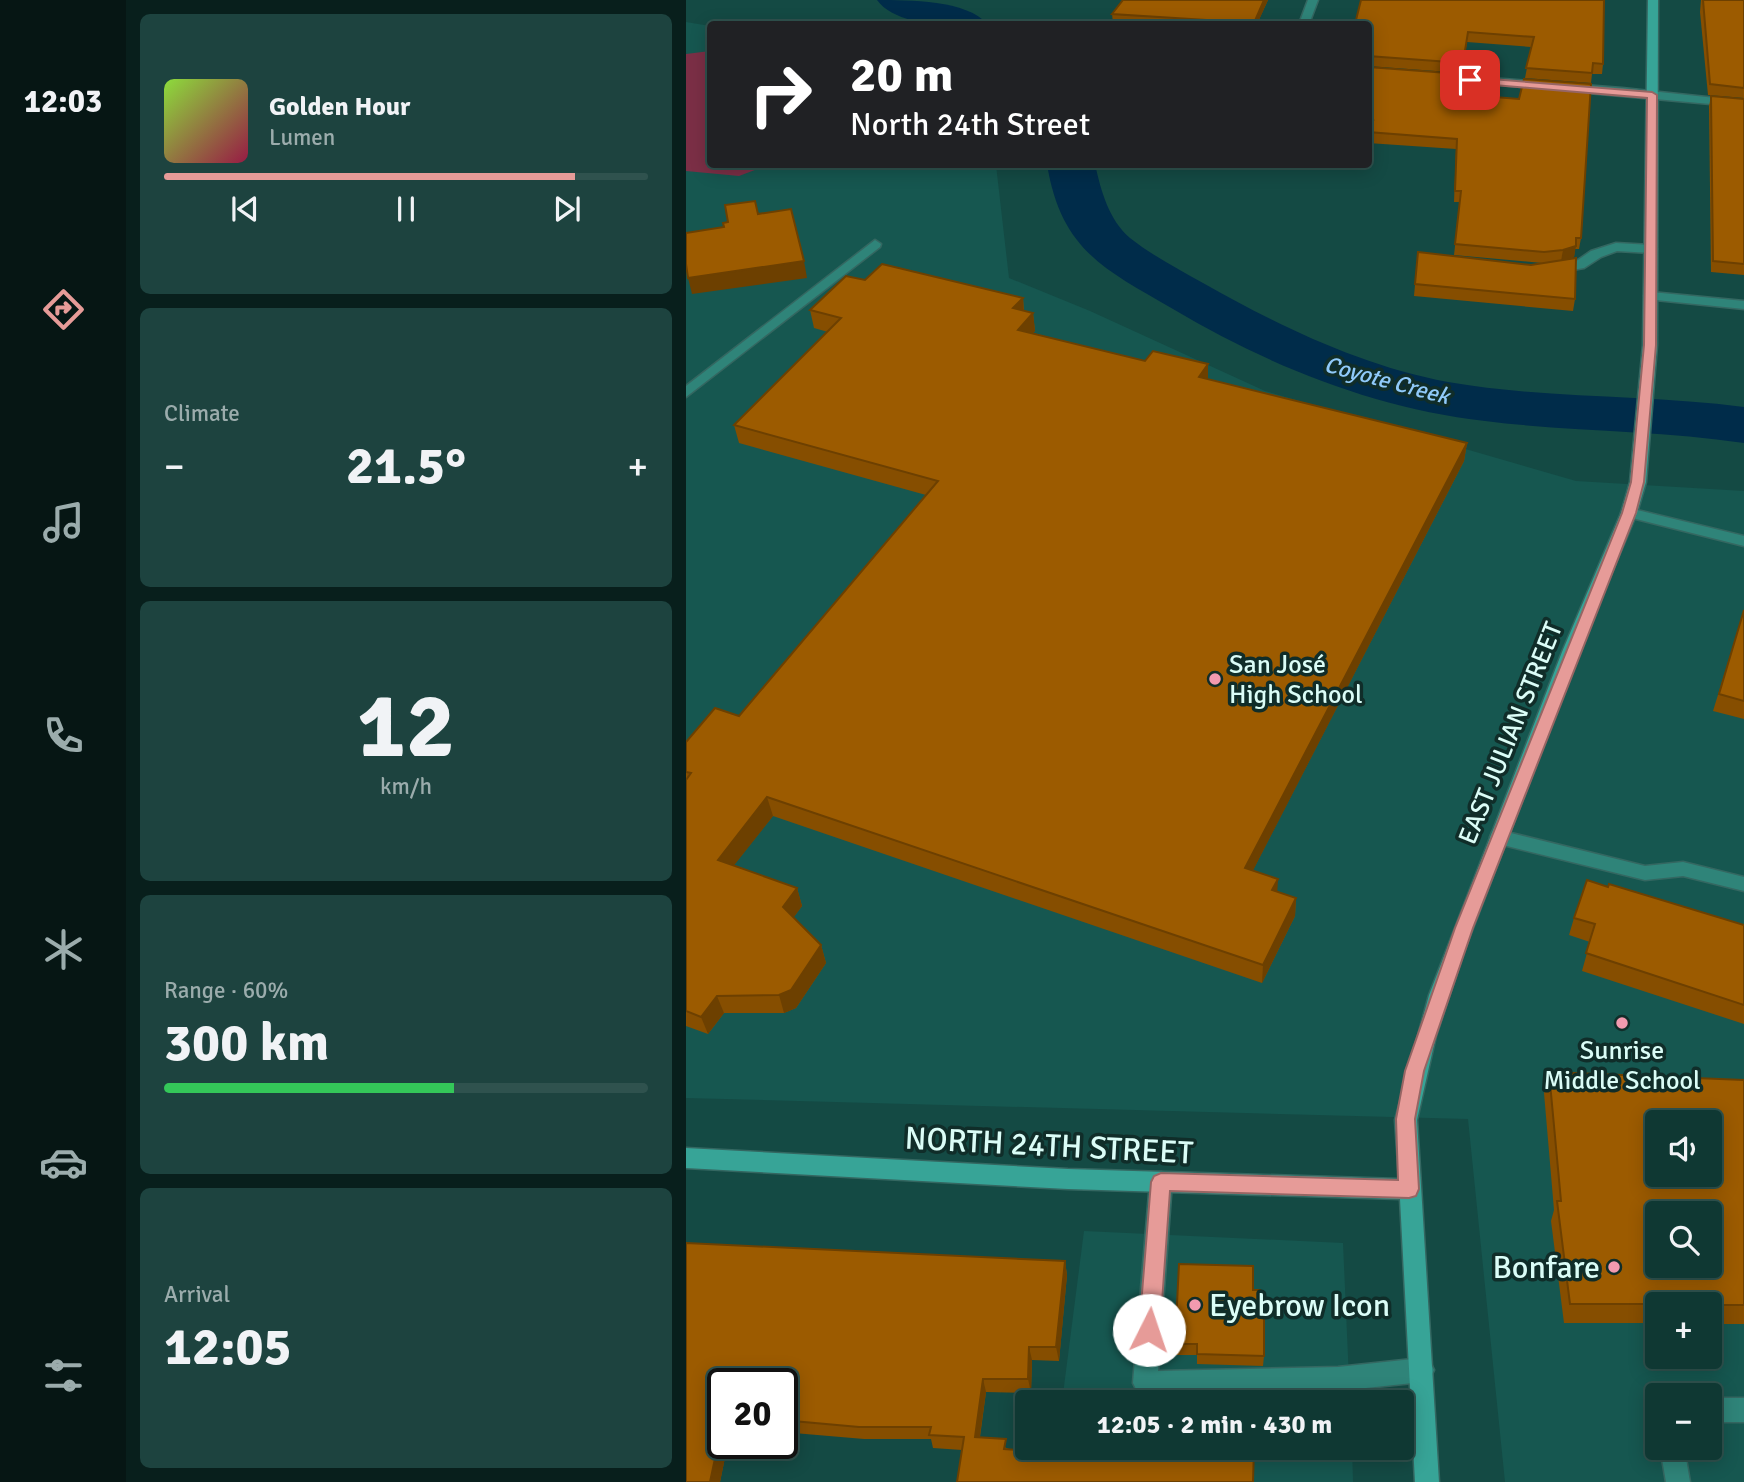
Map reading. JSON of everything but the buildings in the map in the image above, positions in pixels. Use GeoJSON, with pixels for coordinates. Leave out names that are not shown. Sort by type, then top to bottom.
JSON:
{"type":"FeatureCollection","features":[{"type":"Feature","properties":{"kind":"main road","name":"EAST JULIAN STREET"},"geometry":{"type":"LineString","coordinates":[[1427,1482],[1406,1119],[1415,1071],[1446,978],[1499,837],[1629,513],[1638,482],[1650,345],[1653,0]]}},
{"type":"Feature","properties":{"kind":"main road","name":"NORTH 24TH STREET"},"geometry":{"type":"LineString","coordinates":[[686,1158],[1161,1182],[1409,1189]]}},
{"type":"Feature","properties":{"kind":"street"},"geometry":{"type":"LineString","coordinates":[[1305,21],[1313,0]]}},
{"type":"Feature","properties":{"kind":"street"},"geometry":{"type":"LineString","coordinates":[[1422,76],[1744,104]]}},
{"type":"Feature","properties":{"kind":"street"},"geometry":{"type":"LineString","coordinates":[[686,393],[875,244]]}},
{"type":"Feature","properties":{"kind":"street"},"geometry":{"type":"LineString","coordinates":[[1545,269],[1579,265],[1596,254],[1616,247],[1651,249]]}},
{"type":"Feature","properties":{"kind":"street"},"geometry":{"type":"LineString","coordinates":[[1651,296],[1744,305]]}},
{"type":"Feature","properties":{"kind":"street"},"geometry":{"type":"LineString","coordinates":[[1629,513],[1744,541]]}},
{"type":"Feature","properties":{"kind":"street"},"geometry":{"type":"LineString","coordinates":[[1499,837],[1646,873],[1683,869],[1744,884]]}},
{"type":"Feature","properties":{"kind":"street"},"geometry":{"type":"LineString","coordinates":[[1161,1182],[1145,1383],[1338,1379],[1422,1370]]}},
{"type":"Feature","properties":{"kind":"street"},"geometry":{"type":"LineString","coordinates":[[1722,1410],[1744,1410]]}},
{"type":"Feature","properties":{"kind":"street"},"geometry":{"type":"LineString","coordinates":[[1674,1460],[1678,1482]]}},
{"type":"Feature","properties":{"kind":"shaded area","name":"San José High School"},"geometry":{"type":"Polygon","coordinates":[[[686,22],[707,26],[707,168],[996,168],[1009,278],[1090,311],[1265,391],[1576,481],[1744,491],[1744,1482],[1505,1482],[1468,1119],[686,1098],[686,22]]]}},
{"type":"Feature","properties":{"kind":"shaded area"},"geometry":{"type":"Polygon","coordinates":[[[707,51],[707,168],[760,168],[739,176],[686,171],[686,54],[707,51]]]}},
{"type":"Feature","properties":{"kind":"shaded area"},"geometry":{"type":"Polygon","coordinates":[[[1084,1231],[1343,1243],[1349,1390],[1064,1390],[1084,1231]]]}},
{"type":"Feature","properties":{"kind":"shaded area"},"geometry":{"type":"Polygon","coordinates":[[[1055,1460],[1352,1460],[1353,1482],[1052,1482],[1055,1460]]]}},
{"type":"Feature","properties":{"kind":"waterway","name":"Coyote Creek"},"geometry":{"type":"LineString","coordinates":[[898,0],[958,21]]}},
{"type":"Feature","properties":{"kind":"waterway","name":"Coyote Creek"},"geometry":{"type":"LineString","coordinates":[[1072,168],[1087,216],[1098,235],[1121,256],[1243,326],[1342,370],[1377,382],[1448,399],[1522,408],[1671,416],[1744,425]]}},
{"type":"Feature","properties":{"kind":"place","name":"San José High School"},"geometry":{"type":"Point","coordinates":[1215,679]}},
{"type":"Feature","properties":{"kind":"place","name":"Sunrise Middle School"},"geometry":{"type":"Point","coordinates":[1622,1023]}},
{"type":"Feature","properties":{"kind":"place","name":"Bonfare"},"geometry":{"type":"Point","coordinates":[1614,1267]}},
{"type":"Feature","properties":{"kind":"place","name":"Eyebrow Icon"},"geometry":{"type":"Point","coordinates":[1195,1305]}},
{"type":"Feature","properties":{"kind":"route"},"geometry":{"type":"LineString","coordinates":[[1149,1330],[1161,1182],[1409,1189],[1406,1119],[1415,1071],[1464,928],[1629,513],[1638,482],[1650,345],[1652,95],[1470,80]]}}]}
